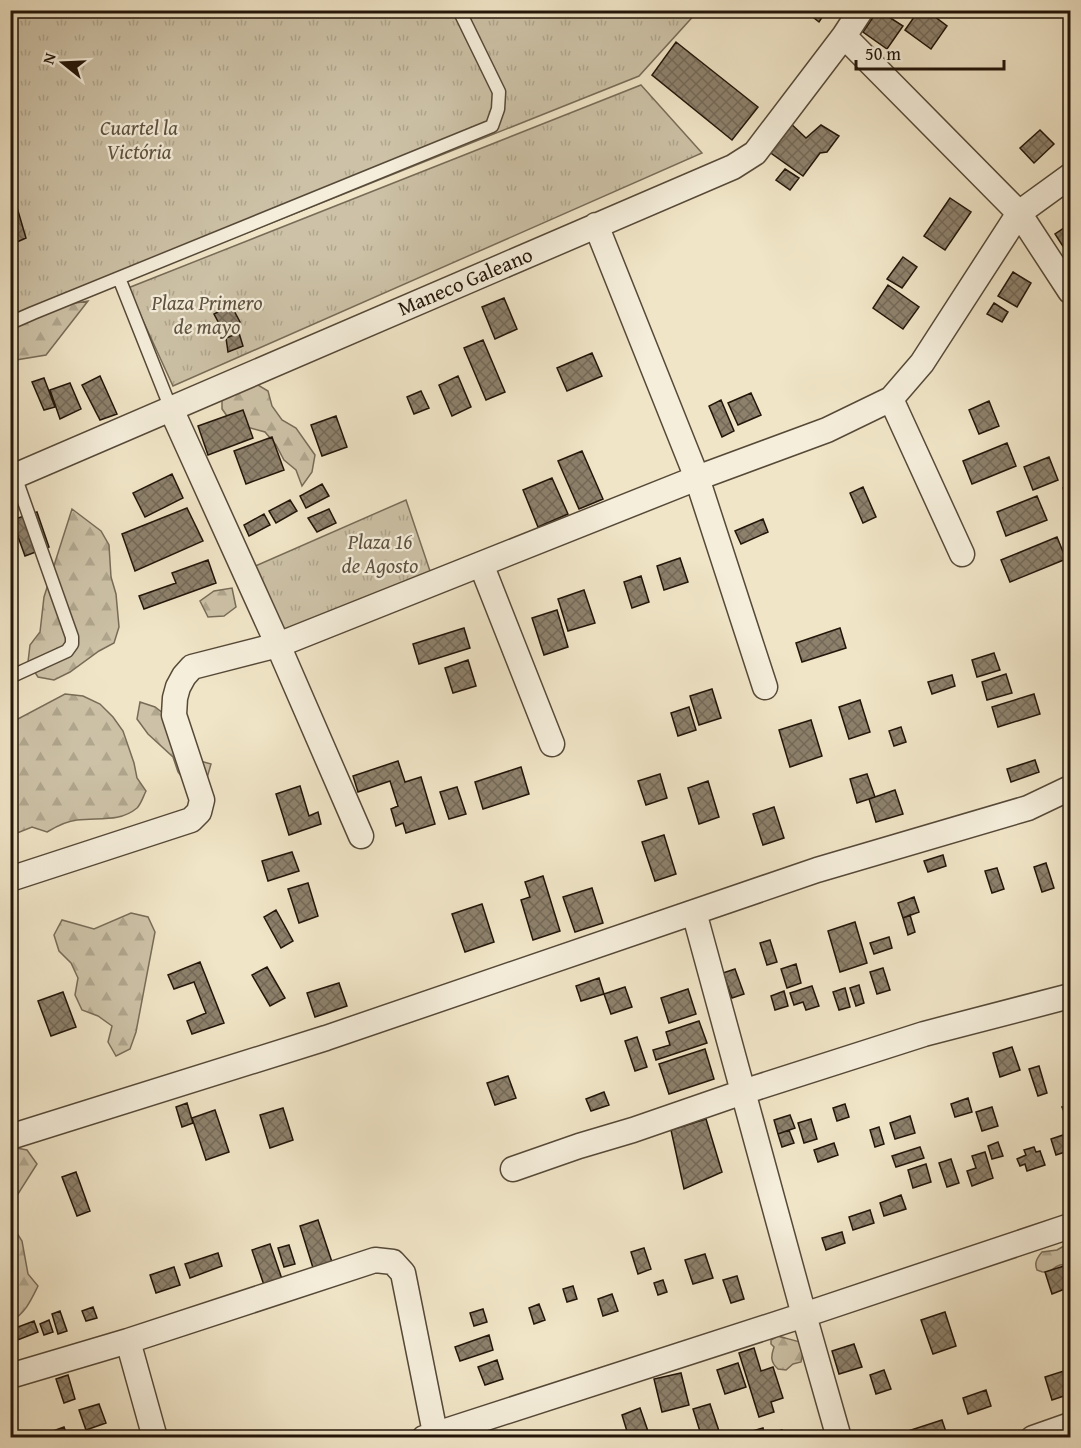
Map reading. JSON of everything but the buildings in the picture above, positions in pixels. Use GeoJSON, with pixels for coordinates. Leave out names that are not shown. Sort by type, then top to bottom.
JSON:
{"type":"FeatureCollection","features":[{"type":"Feature","properties":{"kind":"street","name":"Maneco Galeano"},"geometry":{"type":"LineString","coordinates":[[13,477],[733,167],[755,153],[844,36],[861,10]]}},
{"type":"Feature","properties":{"kind":"street"},"geometry":{"type":"LineString","coordinates":[[844,36],[1019,213],[1071,291]]}},
{"type":"Feature","properties":{"kind":"street"},"geometry":{"type":"LineString","coordinates":[[10,879],[191,820],[199,812],[202,800],[174,715],[178,687],[192,667],[278,645],[697,478],[827,430],[891,399],[922,363],[1019,213],[1071,176]]}},
{"type":"Feature","properties":{"kind":"street"},"geometry":{"type":"LineString","coordinates":[[596,225],[697,478],[765,687]]}},
{"type":"Feature","properties":{"kind":"street"},"geometry":{"type":"LineString","coordinates":[[891,399],[962,554]]}},
{"type":"Feature","properties":{"kind":"street"},"geometry":{"type":"LineString","coordinates":[[171,409],[278,645],[361,836]]}},
{"type":"Feature","properties":{"kind":"street"},"geometry":{"type":"LineString","coordinates":[[481,564],[552,744]]}},
{"type":"Feature","properties":{"kind":"street"},"geometry":{"type":"LineString","coordinates":[[10,1137],[326,1038],[817,870],[1028,808],[1071,788]]}},
{"type":"Feature","properties":{"kind":"street"},"geometry":{"type":"LineString","coordinates":[[694,912],[804,1315],[840,1437]]}},
{"type":"Feature","properties":{"kind":"street"},"geometry":{"type":"LineString","coordinates":[[513,1169],[924,1034],[1071,996]]}},
{"type":"Feature","properties":{"kind":"street"},"geometry":{"type":"LineString","coordinates":[[10,1376],[128,1341],[375,1260],[393,1262],[403,1273],[430,1435],[804,1315],[1071,1226]]}},
{"type":"Feature","properties":{"kind":"street"},"geometry":{"type":"LineString","coordinates":[[128,1341],[155,1437]]}},
{"type":"Feature","properties":{"kind":"street"},"geometry":{"type":"LineString","coordinates":[[1033,1437],[1071,1425]]}},
{"type":"Feature","properties":{"kind":"lane"},"geometry":{"type":"LineString","coordinates":[[10,324],[492,126],[498,109],[499,92],[459,10]]}},
{"type":"Feature","properties":{"kind":"lane"},"geometry":{"type":"LineString","coordinates":[[119,278],[171,409]]}},
{"type":"Feature","properties":{"kind":"lane"},"geometry":{"type":"LineString","coordinates":[[10,677],[68,651],[72,644],[72,637],[13,477]]}},
{"type":"Feature","properties":{"kind":"green space","name":"Cuartel la Victória"},"geometry":{"type":"Polygon","coordinates":[[[11,11],[698,11],[639,76],[11,327],[11,11]]]}},
{"type":"Feature","properties":{"kind":"green space","name":"Plaza Primero de mayo"},"geometry":{"type":"Polygon","coordinates":[[[641,85],[702,153],[173,386],[128,288],[641,85]]]}},
{"type":"Feature","properties":{"kind":"green space"},"geometry":{"type":"Polygon","coordinates":[[[88,301],[46,355],[16,360],[11,368],[11,322],[27,311],[88,301]]]}},
{"type":"Feature","properties":{"kind":"green space"},"geometry":{"type":"Polygon","coordinates":[[[253,382],[268,391],[272,406],[282,420],[296,428],[315,455],[312,472],[302,486],[296,470],[284,460],[276,445],[265,432],[232,423],[222,409],[222,392],[253,382]]]}},
{"type":"Feature","properties":{"kind":"green space","name":"Plaza 16 de Agosto"},"geometry":{"type":"Polygon","coordinates":[[[406,500],[431,574],[285,632],[253,567],[406,500]]]}},
{"type":"Feature","properties":{"kind":"green space"},"geometry":{"type":"Polygon","coordinates":[[[72,509],[101,531],[109,545],[111,577],[116,594],[119,627],[114,643],[54,680],[38,677],[28,662],[30,645],[40,632],[44,597],[72,509]]]}},
{"type":"Feature","properties":{"kind":"green space"},"geometry":{"type":"Polygon","coordinates":[[[232,588],[236,607],[224,616],[208,617],[200,601],[214,591],[232,588]]]}},
{"type":"Feature","properties":{"kind":"green space"},"geometry":{"type":"Polygon","coordinates":[[[65,694],[83,696],[100,704],[113,717],[123,731],[137,778],[146,791],[137,808],[123,816],[73,821],[47,832],[32,827],[17,833],[11,851],[11,719],[18,719],[65,694]]]}},
{"type":"Feature","properties":{"kind":"green space"},"geometry":{"type":"Polygon","coordinates":[[[140,702],[155,707],[168,717],[193,759],[211,764],[205,785],[188,785],[178,772],[173,757],[148,734],[137,719],[140,702]]]}},
{"type":"Feature","properties":{"kind":"green space"},"geometry":{"type":"Polygon","coordinates":[[[131,913],[148,917],[155,932],[136,1032],[130,1049],[116,1056],[108,1042],[112,1026],[98,1016],[82,1010],[75,995],[78,978],[71,963],[59,951],[54,935],[62,920],[94,929],[131,913]]]}},
{"type":"Feature","properties":{"kind":"green space"},"geometry":{"type":"Polygon","coordinates":[[[11,1147],[27,1150],[37,1164],[11,1205],[11,1147]]]}},
{"type":"Feature","properties":{"kind":"green space"},"geometry":{"type":"Polygon","coordinates":[[[10,1226],[22,1241],[28,1274],[38,1286],[24,1311],[11,1321],[10,1226]]]}},
{"type":"Feature","properties":{"kind":"green space"},"geometry":{"type":"Polygon","coordinates":[[[1070,1244],[1070,1264],[1060,1265],[1048,1272],[1037,1270],[1037,1261],[1042,1252],[1057,1250],[1070,1244]]]}},
{"type":"Feature","properties":{"kind":"green space"},"geometry":{"type":"Polygon","coordinates":[[[778,1336],[799,1342],[804,1349],[801,1362],[793,1364],[786,1370],[778,1369],[772,1361],[774,1347],[771,1340],[778,1336]]]}}]}
